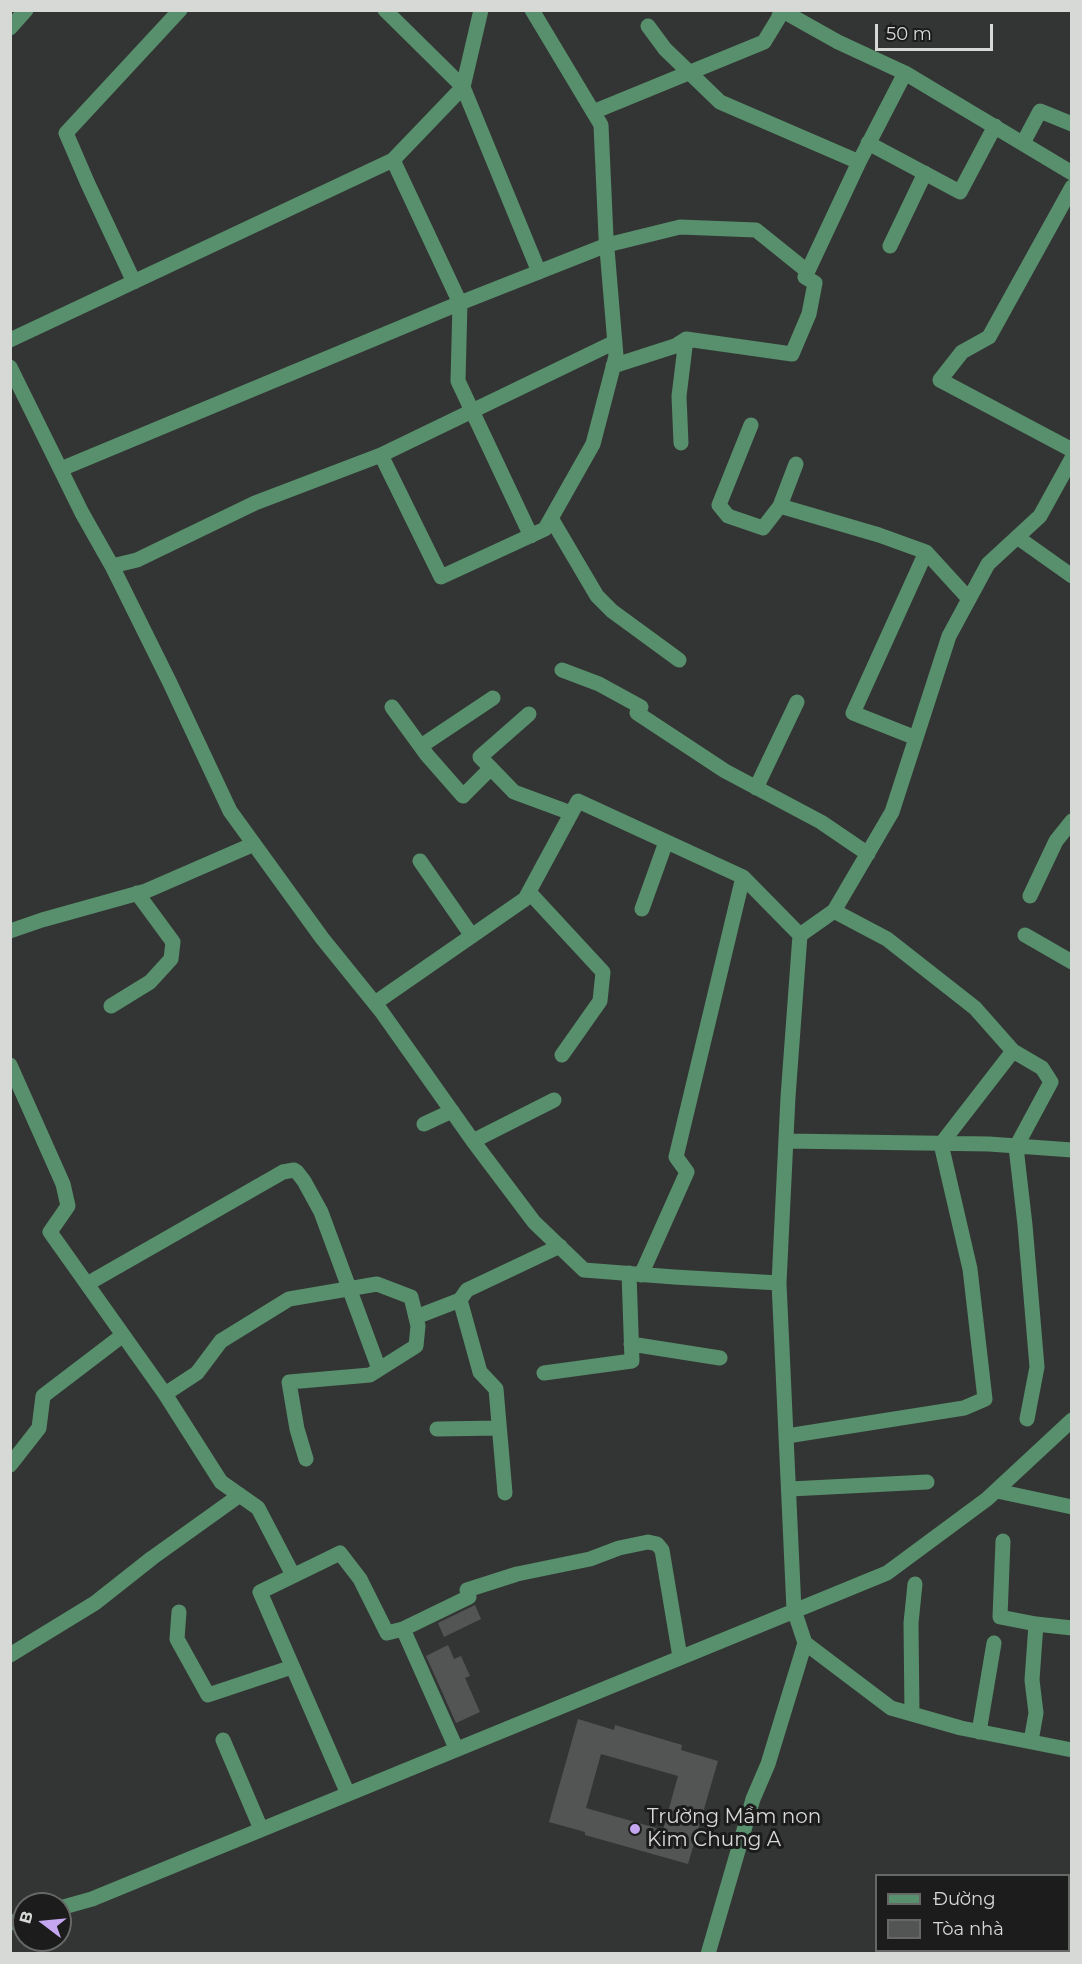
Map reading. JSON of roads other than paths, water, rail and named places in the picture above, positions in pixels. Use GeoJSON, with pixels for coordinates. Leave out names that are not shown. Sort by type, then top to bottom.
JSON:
{"type":"FeatureCollection","features":[{"type":"Feature","properties":{"kind":"street"},"geometry":{"type":"LineString","coordinates":[[10,28],[26,10]]}},
{"type":"Feature","properties":{"kind":"street"},"geometry":{"type":"LineString","coordinates":[[134,282],[66,133],[180,10]]}},
{"type":"Feature","properties":{"kind":"street"},"geometry":{"type":"LineString","coordinates":[[385,10],[463,87],[539,272]]}},
{"type":"Feature","properties":{"kind":"street"},"geometry":{"type":"LineString","coordinates":[[10,340],[393,160],[463,87],[481,10]]}},
{"type":"Feature","properties":{"kind":"street"},"geometry":{"type":"LineString","coordinates":[[381,455],[441,577],[545,529],[592,444],[616,356],[601,125],[532,10]]}},
{"type":"Feature","properties":{"kind":"street"},"geometry":{"type":"LineString","coordinates":[[593,112],[764,42],[780,13],[902,77],[992,131],[1023,143],[1071,173]]}},
{"type":"Feature","properties":{"kind":"street"},"geometry":{"type":"LineString","coordinates":[[648,26],[665,49],[720,102],[859,162]]}},
{"type":"Feature","properties":{"kind":"street"},"geometry":{"type":"LineString","coordinates":[[613,366],[675,346],[686,339],[792,354],[809,314],[815,283],[805,277],[902,77]]}},
{"type":"Feature","properties":{"kind":"street"},"geometry":{"type":"LineString","coordinates":[[1023,143],[1040,111],[1071,124]]}},
{"type":"Feature","properties":{"kind":"street"},"geometry":{"type":"LineString","coordinates":[[868,144],[960,192],[992,131]]}},
{"type":"Feature","properties":{"kind":"street"},"geometry":{"type":"LineString","coordinates":[[393,160],[460,303],[458,381],[531,536]]}},
{"type":"Feature","properties":{"kind":"street"},"geometry":{"type":"LineString","coordinates":[[890,246],[925,173]]}},
{"type":"Feature","properties":{"kind":"street"},"geometry":{"type":"LineString","coordinates":[[1071,187],[989,337],[963,352],[940,380],[1071,450]]}},
{"type":"Feature","properties":{"kind":"street"},"geometry":{"type":"LineString","coordinates":[[61,470],[460,303],[607,245],[680,226],[756,230],[807,272]]}},
{"type":"Feature","properties":{"kind":"street"},"geometry":{"type":"LineString","coordinates":[[681,443],[679,396],[686,339]]}},
{"type":"Feature","properties":{"kind":"street"},"geometry":{"type":"LineString","coordinates":[[112,566],[138,560],[255,503],[381,455],[615,342]]}},
{"type":"Feature","properties":{"kind":"street"},"geometry":{"type":"LineString","coordinates":[[10,367],[170,683],[230,811],[322,938],[375,1004],[534,1222],[584,1270],[779,1283]]}},
{"type":"Feature","properties":{"kind":"street"},"geometry":{"type":"LineString","coordinates":[[751,425],[719,505],[728,516],[763,528],[780,506],[796,464]]}},
{"type":"Feature","properties":{"kind":"street"},"geometry":{"type":"LineString","coordinates":[[800,935],[834,910],[892,812],[949,636],[988,564],[1040,516],[1071,458]]}},
{"type":"Feature","properties":{"kind":"street"},"geometry":{"type":"LineString","coordinates":[[780,506],[879,535],[926,552],[969,599]]}},
{"type":"Feature","properties":{"kind":"street"},"geometry":{"type":"LineString","coordinates":[[551,518],[597,596],[612,611],[679,660]]}},
{"type":"Feature","properties":{"kind":"street"},"geometry":{"type":"LineString","coordinates":[[1017,537],[1071,576]]}},
{"type":"Feature","properties":{"kind":"street"},"geometry":{"type":"LineString","coordinates":[[916,738],[853,713],[926,552]]}},
{"type":"Feature","properties":{"kind":"street"},"geometry":{"type":"LineString","coordinates":[[562,670],[599,684],[725,771],[821,822],[868,854]]}},
{"type":"Feature","properties":{"kind":"street"},"geometry":{"type":"LineString","coordinates":[[421,746],[493,698]]}},
{"type":"Feature","properties":{"kind":"street"},"geometry":{"type":"LineString","coordinates":[[756,788],[797,702]]}},
{"type":"Feature","properties":{"kind":"street"},"geometry":{"type":"LineString","coordinates":[[392,706],[421,746],[463,796],[491,768]]}},
{"type":"Feature","properties":{"kind":"street"},"geometry":{"type":"LineString","coordinates":[[529,714],[480,757],[514,792],[572,813]]}},
{"type":"Feature","properties":{"kind":"street"},"geometry":{"type":"LineString","coordinates":[[375,1004],[525,899],[578,801],[743,878],[800,935],[779,1283],[794,1610],[805,1643],[891,1708],[979,1732],[1071,1750]]}},
{"type":"Feature","properties":{"kind":"street"},"geometry":{"type":"LineString","coordinates":[[1029,896],[1056,841],[1071,821]]}},
{"type":"Feature","properties":{"kind":"street"},"geometry":{"type":"LineString","coordinates":[[642,909],[666,842]]}},
{"type":"Feature","properties":{"kind":"street"},"geometry":{"type":"LineString","coordinates":[[10,931],[137,893],[254,844]]}},
{"type":"Feature","properties":{"kind":"street"},"geometry":{"type":"LineString","coordinates":[[420,861],[472,936]]}},
{"type":"Feature","properties":{"kind":"street"},"geometry":{"type":"LineString","coordinates":[[544,1373],[632,1361],[635,1274],[687,1172],[676,1157],[743,878]]}},
{"type":"Feature","properties":{"kind":"street"},"geometry":{"type":"LineString","coordinates":[[529,892],[603,972],[600,1001],[562,1055]]}},
{"type":"Feature","properties":{"kind":"street"},"geometry":{"type":"LineString","coordinates":[[111,1006],[150,982],[171,959],[173,942],[137,893]]}},
{"type":"Feature","properties":{"kind":"street"},"geometry":{"type":"LineString","coordinates":[[834,910],[887,939],[975,1008],[1013,1051],[1041,1068],[1051,1082],[1016,1147],[1037,1367],[1028,1419]]}},
{"type":"Feature","properties":{"kind":"street"},"geometry":{"type":"LineString","coordinates":[[1025,935],[1071,962]]}},
{"type":"Feature","properties":{"kind":"street"},"geometry":{"type":"LineString","coordinates":[[940,1144],[1013,1051]]}},
{"type":"Feature","properties":{"kind":"street"},"geometry":{"type":"LineString","coordinates":[[10,1065],[14,1085],[65,1191],[68,1206],[50,1232],[165,1394],[221,1482],[258,1508],[292,1575]]}},
{"type":"Feature","properties":{"kind":"street"},"geometry":{"type":"LineString","coordinates":[[473,1141],[554,1100]]}},
{"type":"Feature","properties":{"kind":"street"},"geometry":{"type":"LineString","coordinates":[[424,1124],[452,1111]]}},
{"type":"Feature","properties":{"kind":"street"},"geometry":{"type":"LineString","coordinates":[[786,1141],[989,1144],[1071,1150]]}},
{"type":"Feature","properties":{"kind":"street"},"geometry":{"type":"LineString","coordinates":[[787,1436],[964,1408],[986,1399],[970,1269],[940,1144]]}},
{"type":"Feature","properties":{"kind":"street"},"geometry":{"type":"LineString","coordinates":[[87,1284],[283,1172],[294,1170],[304,1181],[321,1212],[379,1370]]}},
{"type":"Feature","properties":{"kind":"street"},"geometry":{"type":"LineString","coordinates":[[416,1317],[460,1300],[467,1290],[560,1246]]}},
{"type":"Feature","properties":{"kind":"street"},"geometry":{"type":"LineString","coordinates":[[165,1394],[197,1373],[221,1341],[290,1299],[377,1284],[411,1297],[418,1326],[416,1346],[370,1375],[289,1382],[297,1428],[306,1459]]}},
{"type":"Feature","properties":{"kind":"street"},"geometry":{"type":"LineString","coordinates":[[460,1300],[480,1372],[496,1389],[505,1492]]}},
{"type":"Feature","properties":{"kind":"street"},"geometry":{"type":"LineString","coordinates":[[10,1465],[39,1428],[43,1396],[123,1335]]}},
{"type":"Feature","properties":{"kind":"street"},"geometry":{"type":"LineString","coordinates":[[631,1344],[720,1358]]}},
{"type":"Feature","properties":{"kind":"street"},"geometry":{"type":"LineString","coordinates":[[72,1905],[92,1899],[887,1573],[937,1538],[997,1491],[1071,1420]]}},
{"type":"Feature","properties":{"kind":"street"},"geometry":{"type":"LineString","coordinates":[[437,1429],[499,1428]]}},
{"type":"Feature","properties":{"kind":"street"},"geometry":{"type":"LineString","coordinates":[[790,1489],[927,1482]]}},
{"type":"Feature","properties":{"kind":"street"},"geometry":{"type":"LineString","coordinates":[[997,1491],[1071,1507]]}},
{"type":"Feature","properties":{"kind":"street"},"geometry":{"type":"LineString","coordinates":[[10,1654],[95,1603],[152,1558],[240,1495]]}},
{"type":"Feature","properties":{"kind":"street"},"geometry":{"type":"LineString","coordinates":[[1003,1540],[1000,1617],[1071,1628]]}},
{"type":"Feature","properties":{"kind":"street"},"geometry":{"type":"LineString","coordinates":[[348,1794],[260,1592],[340,1553],[360,1579],[387,1633],[403,1629],[469,1597],[467,1590],[517,1574],[590,1559],[618,1548],[648,1542],[657,1544],[662,1550],[680,1657]]}},
{"type":"Feature","properties":{"kind":"street"},"geometry":{"type":"LineString","coordinates":[[912,1714],[911,1623],[915,1584]]}},
{"type":"Feature","properties":{"kind":"street"},"geometry":{"type":"LineString","coordinates":[[179,1612],[177,1639],[208,1695],[292,1667]]}},
{"type":"Feature","properties":{"kind":"street"},"geometry":{"type":"LineString","coordinates":[[1031,1741],[1036,1713],[1032,1680],[1036,1624]]}},
{"type":"Feature","properties":{"kind":"street"},"geometry":{"type":"LineString","coordinates":[[403,1629],[456,1748]]}},
{"type":"Feature","properties":{"kind":"street"},"geometry":{"type":"LineString","coordinates":[[708,1953],[753,1799],[768,1764],[805,1643]]}},
{"type":"Feature","properties":{"kind":"street"},"geometry":{"type":"LineString","coordinates":[[979,1732],[994,1643]]}},
{"type":"Feature","properties":{"kind":"street"},"geometry":{"type":"LineString","coordinates":[[223,1740],[261,1829]]}},
{"type":"Feature","properties":{"kind":"place","name":"Trường Mầm non Kim Chung A"},"geometry":{"type":"Point","coordinates":[635,1829]}}]}
